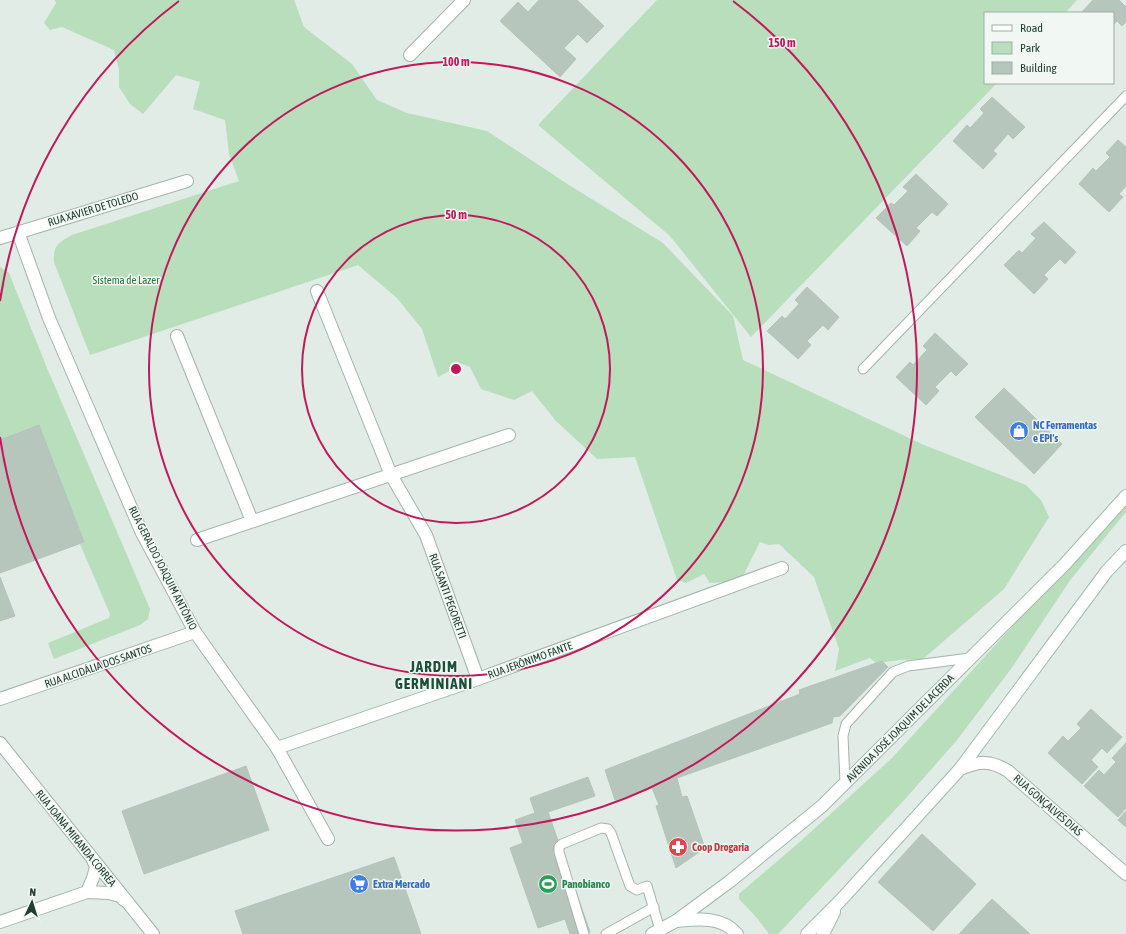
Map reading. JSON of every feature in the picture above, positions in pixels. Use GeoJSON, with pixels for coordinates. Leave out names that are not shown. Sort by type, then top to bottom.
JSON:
{"type":"FeatureCollection","features":[{"type":"Feature","properties":{"kind":"street"},"geometry":{"type":"LineString","coordinates":[[410,56],[464,0]]}},
{"type":"Feature","properties":{"kind":"street","name":"RUA XAVIER DE TOLEDO"},"geometry":{"type":"LineString","coordinates":[[0,238],[187,181]]}},
{"type":"Feature","properties":{"kind":"street","name":"RUA GERALDO JOAQUIM ANTÔNIO"},"geometry":{"type":"LineString","coordinates":[[18,232],[49,318],[142,533],[195,632],[277,748],[328,839]]}},
{"type":"Feature","properties":{"kind":"street","name":"RUA SANTI PEGORETTI"},"geometry":{"type":"LineString","coordinates":[[317,291],[391,475],[426,535],[478,679]]}},
{"type":"Feature","properties":{"kind":"street"},"geometry":{"type":"LineString","coordinates":[[177,336],[252,521]]}},
{"type":"Feature","properties":{"kind":"street"},"geometry":{"type":"LineString","coordinates":[[197,540],[509,435]]}},
{"type":"Feature","properties":{"kind":"street","name":"AVENIDA JOSÉ JOAQUIM DE LACERDA"},"geometry":{"type":"LineString","coordinates":[[656,932],[676,921],[736,877],[822,806],[1065,564],[1126,496]]}},
{"type":"Feature","properties":{"kind":"street"},"geometry":{"type":"LineString","coordinates":[[807,934],[841,900],[960,769],[1107,572],[1126,551]]}},
{"type":"Feature","properties":{"kind":"street","name":"RUA JERÔNIMO FANTE"},"geometry":{"type":"LineString","coordinates":[[277,748],[478,679],[782,568]]}},
{"type":"Feature","properties":{"kind":"street","name":"RUA ALCIDÁLIA DOS SANTOS"},"geometry":{"type":"LineString","coordinates":[[0,699],[195,632]]}},
{"type":"Feature","properties":{"kind":"street","name":"RUA JOANA MIRANDA CORREA"},"geometry":{"type":"LineString","coordinates":[[0,743],[153,934]]}},
{"type":"Feature","properties":{"kind":"street","name":"RUA GONÇALVES DIAS"},"geometry":{"type":"LineString","coordinates":[[960,769],[971,764],[990,762],[1004,768],[1126,874]]}},
{"type":"Feature","properties":{"kind":"street"},"geometry":{"type":"LineString","coordinates":[[87,892],[96,867],[92,857]]}},
{"type":"Feature","properties":{"kind":"street"},"geometry":{"type":"LineString","coordinates":[[0,922],[87,892],[100,892],[120,896],[130,905]]}},
{"type":"Feature","properties":{"kind":"street"},"geometry":{"type":"LineString","coordinates":[[823,934],[841,900]]}},
{"type":"Feature","properties":{"kind":"street"},"geometry":{"type":"LineString","coordinates":[[676,921],[700,918],[714,920],[737,934]]}},
{"type":"Feature","properties":{"kind":"lane"},"geometry":{"type":"LineString","coordinates":[[863,369],[1126,96]]}},
{"type":"Feature","properties":{"kind":"lane"},"geometry":{"type":"LineString","coordinates":[[845,782],[843,736],[846,724],[893,672],[908,666],[970,658]]}},
{"type":"Feature","properties":{"kind":"lane"},"geometry":{"type":"LineString","coordinates":[[584,934],[559,852],[559,847],[562,844],[601,828],[608,829],[611,833],[630,886],[637,890],[647,886],[654,908],[656,932]]}},
{"type":"Feature","properties":{"kind":"lane"},"geometry":{"type":"LineString","coordinates":[[606,934],[654,908]]}},
{"type":"Feature","properties":{"kind":"green space","name":"Sistema de Lazer"},"geometry":{"type":"Polygon","coordinates":[[[55,0],[294,0],[304,27],[352,64],[377,100],[407,113],[487,131],[569,185],[663,243],[733,316],[743,360],[924,445],[1026,485],[1041,500],[1049,517],[1004,589],[923,659],[876,663],[870,658],[835,671],[839,649],[814,577],[779,544],[769,545],[760,542],[742,578],[725,582],[710,583],[704,574],[686,583],[677,580],[635,457],[597,459],[556,421],[532,391],[514,400],[481,389],[470,367],[463,364],[438,377],[422,329],[397,298],[358,265],[90,355],[54,262],[54,252],[57,245],[72,235],[239,181],[229,154],[225,120],[193,109],[200,82],[176,75],[143,114],[130,104],[119,87],[119,69],[114,50],[62,27],[50,30],[44,23],[56,3],[55,0]]]}},
{"type":"Feature","properties":{"kind":"green space"},"geometry":{"type":"Polygon","coordinates":[[[657,0],[1077,0],[1066,12],[984,12],[984,84],[996,84],[751,337],[670,236],[538,125],[657,0]]]}},
{"type":"Feature","properties":{"kind":"green space"},"geometry":{"type":"Polygon","coordinates":[[[0,267],[9,273],[47,368],[150,609],[148,619],[140,625],[54,659],[48,643],[109,618],[110,614],[80,544],[84,542],[39,425],[0,440],[0,267]]]}},
{"type":"Feature","properties":{"kind":"green space"},"geometry":{"type":"Polygon","coordinates":[[[1126,502],[1126,512],[1071,579],[1011,669],[957,740],[907,797],[778,934],[769,934],[757,918],[739,899],[739,894],[802,840],[892,758],[1126,502]]]}},
{"type":"Feature","properties":{"kind":"building"},"geometry":{"type":"Polygon","coordinates":[[[539,0],[577,0],[604,26],[587,43],[578,34],[564,48],[576,59],[560,77],[500,21],[518,2],[528,12],[539,0]]]}},
{"type":"Feature","properties":{"kind":"building"},"geometry":{"type":"Polygon","coordinates":[[[1093,0],[1119,0],[1126,7],[1126,22],[1122,26],[1117,21],[1114,24],[1114,12],[1082,12],[1093,0]]]}},
{"type":"Feature","properties":{"kind":"building"},"geometry":{"type":"Polygon","coordinates":[[[992,97],[1025,127],[1013,139],[1008,134],[993,151],[997,154],[983,169],[953,141],[967,125],[970,128],[984,113],[980,109],[992,97]]]}},
{"type":"Feature","properties":{"kind":"building"},"geometry":{"type":"Polygon","coordinates":[[[1118,140],[1126,147],[1126,186],[1119,194],[1123,197],[1109,212],[1079,184],[1093,168],[1096,171],[1110,157],[1106,153],[1118,140]]]}},
{"type":"Feature","properties":{"kind":"building"},"geometry":{"type":"Polygon","coordinates":[[[916,174],[948,204],[937,216],[932,212],[916,228],[920,231],[907,246],[876,218],[891,203],[894,205],[908,191],[903,187],[916,174]]]}},
{"type":"Feature","properties":{"kind":"building"},"geometry":{"type":"Polygon","coordinates":[[[1044,222],[1076,252],[1065,264],[1060,259],[1044,275],[1048,279],[1034,294],[1004,265],[1019,250],[1022,253],[1036,238],[1031,234],[1044,222]]]}},
{"type":"Feature","properties":{"kind":"building"},"geometry":{"type":"Polygon","coordinates":[[[807,287],[839,317],[828,330],[823,325],[807,341],[811,345],[798,359],[767,331],[782,316],[785,319],[799,304],[795,300],[807,287]]]}},
{"type":"Feature","properties":{"kind":"building"},"geometry":{"type":"Polygon","coordinates":[[[935,333],[968,364],[956,376],[951,371],[935,387],[939,391],[926,405],[896,377],[910,362],[913,365],[927,350],[923,346],[935,333]]]}},
{"type":"Feature","properties":{"kind":"building","name":"NC Ferramentas e EPI's"},"geometry":{"type":"Polygon","coordinates":[[[1004,388],[1062,444],[1034,474],[975,417],[1004,388]]]}},
{"type":"Feature","properties":{"kind":"building"},"geometry":{"type":"Polygon","coordinates":[[[39,425],[84,542],[0,573],[0,440],[39,425]]]}},
{"type":"Feature","properties":{"kind":"building"},"geometry":{"type":"Polygon","coordinates":[[[0,577],[15,616],[0,621],[0,577]]]}},
{"type":"Feature","properties":{"kind":"building"},"geometry":{"type":"Polygon","coordinates":[[[882,661],[888,667],[840,716],[833,717],[832,723],[677,778],[682,797],[687,796],[705,848],[676,868],[656,806],[659,805],[652,788],[615,800],[605,770],[800,694],[799,690],[882,661]]]}},
{"type":"Feature","properties":{"kind":"building"},"geometry":{"type":"Polygon","coordinates":[[[1091,709],[1122,737],[1107,753],[1102,748],[1091,760],[1098,767],[1082,784],[1048,753],[1063,736],[1068,741],[1081,728],[1077,724],[1091,709]]]}},
{"type":"Feature","properties":{"kind":"building"},"geometry":{"type":"Polygon","coordinates":[[[1126,743],[1126,808],[1118,817],[1084,786],[1099,770],[1104,775],[1116,762],[1112,758],[1126,743]]]}},
{"type":"Feature","properties":{"kind":"building"},"geometry":{"type":"Polygon","coordinates":[[[246,766],[269,830],[144,874],[122,811],[246,766]]]}},
{"type":"Feature","properties":{"kind":"building","name":"Panobianco"},"geometry":{"type":"Polygon","coordinates":[[[588,777],[595,796],[548,812],[590,932],[585,934],[570,934],[565,919],[538,928],[510,848],[523,843],[515,820],[535,813],[530,798],[588,777]]]}},
{"type":"Feature","properties":{"kind":"building"},"geometry":{"type":"Polygon","coordinates":[[[1126,811],[1126,827],[1118,820],[1126,811]]]}},
{"type":"Feature","properties":{"kind":"building"},"geometry":{"type":"Polygon","coordinates":[[[922,834],[976,884],[933,931],[878,882],[922,834]]]}},
{"type":"Feature","properties":{"kind":"building","name":"Extra Mercado"},"geometry":{"type":"Polygon","coordinates":[[[394,857],[421,934],[243,934],[235,911],[394,857]]]}},
{"type":"Feature","properties":{"kind":"building"},"geometry":{"type":"Polygon","coordinates":[[[992,899],[1030,934],[959,934],[992,899]]]}},
{"type":"Feature","properties":{"kind":"place","name":"NC Ferramentas e EPI's"},"geometry":{"type":"Point","coordinates":[1019,431]}},
{"type":"Feature","properties":{"kind":"place","name":"Coop Drogaria"},"geometry":{"type":"Point","coordinates":[678,847]}},
{"type":"Feature","properties":{"kind":"place","name":"Extra Mercado"},"geometry":{"type":"Point","coordinates":[359,884]}},
{"type":"Feature","properties":{"kind":"place","name":"Panobianco"},"geometry":{"type":"Point","coordinates":[548,884]}},
{"type":"Feature","properties":{"kind":"district","name":"JARDIM GERMINIANI"},"geometry":{"type":"Point","coordinates":[434,674]}}]}
